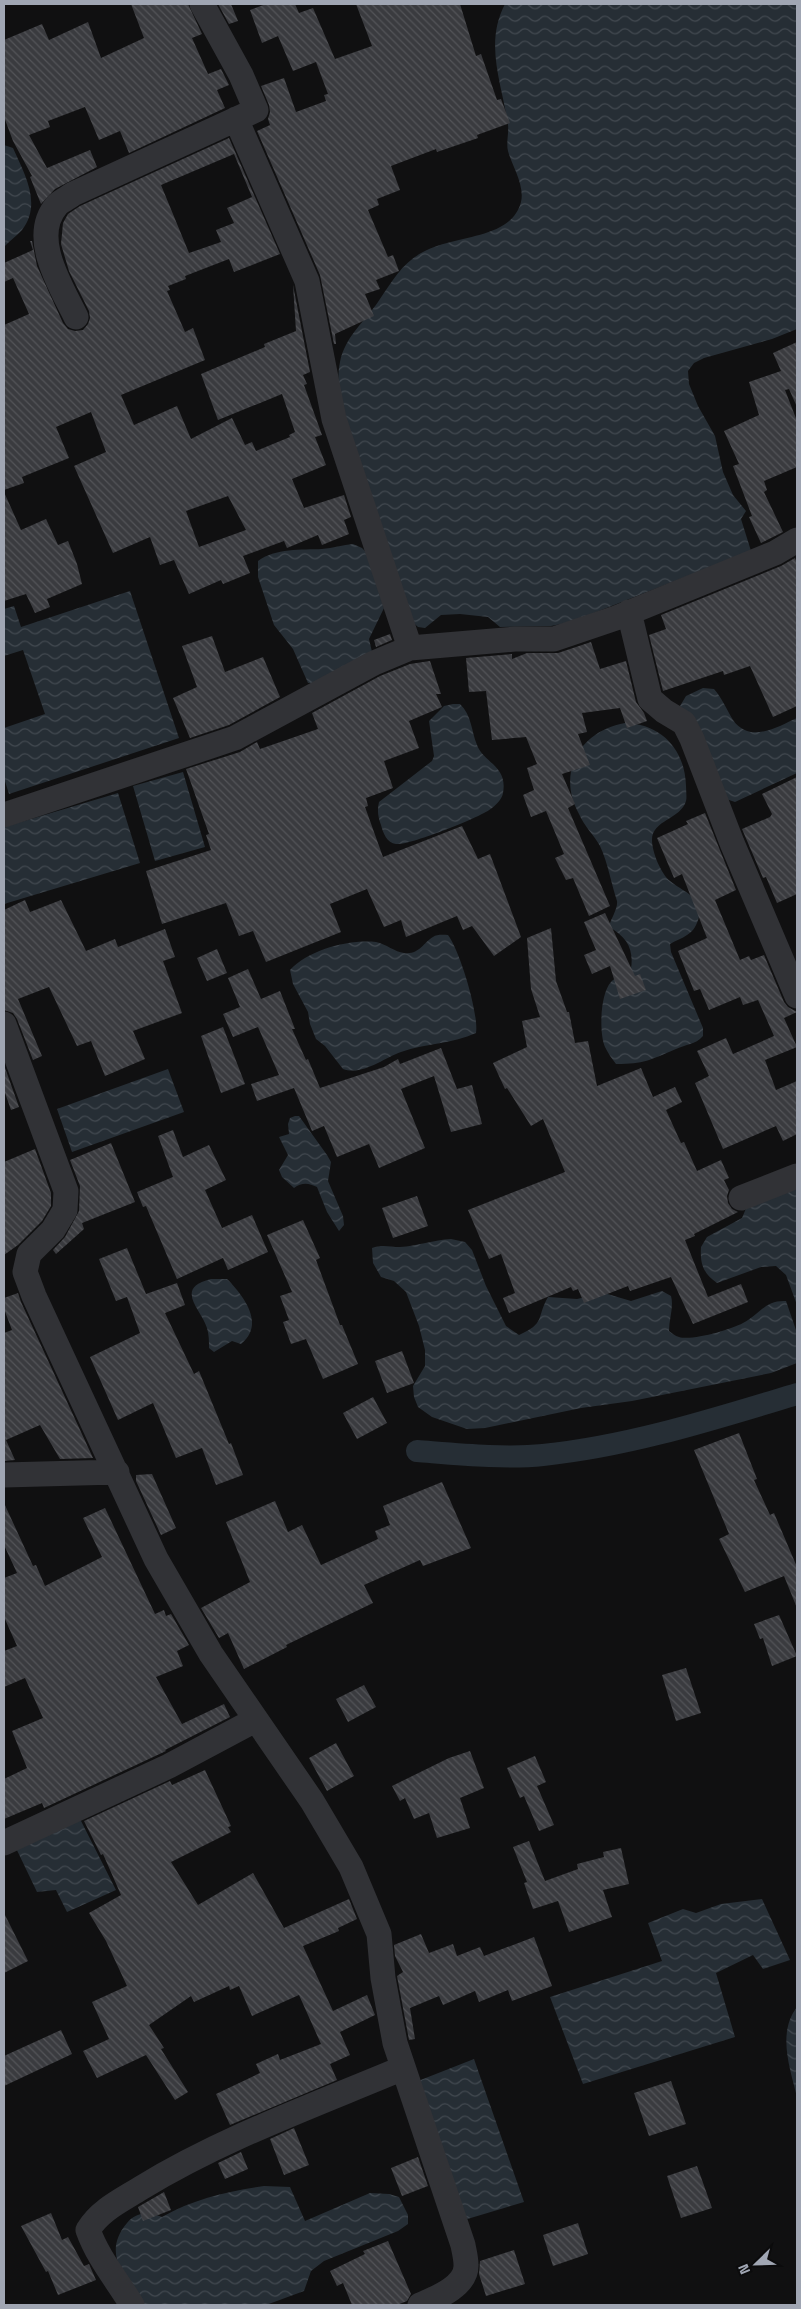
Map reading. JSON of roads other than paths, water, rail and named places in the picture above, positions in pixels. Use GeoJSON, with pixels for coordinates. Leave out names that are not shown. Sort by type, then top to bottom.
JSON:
{"type":"FeatureCollection","features":[{"type":"Feature","properties":{"kind":"street"},"geometry":{"type":"LineString","coordinates":[[76,317],[48,251],[46,236],[49,220],[57,206],[73,194],[256,110],[241,75],[202,4]]}},
{"type":"Feature","properties":{"kind":"street"},"geometry":{"type":"LineString","coordinates":[[236,119],[306,281],[334,419],[410,648]]}},
{"type":"Feature","properties":{"kind":"street"},"geometry":{"type":"LineString","coordinates":[[4,815],[234,738],[374,663],[410,648],[515,639],[554,639],[629,612],[776,553],[797,540]]}},
{"type":"Feature","properties":{"kind":"street"},"geometry":{"type":"LineString","coordinates":[[629,612],[650,699],[664,711],[684,723],[692,738],[732,843],[797,996]]}},
{"type":"Feature","properties":{"kind":"street"},"geometry":{"type":"LineString","coordinates":[[4,1024],[66,1191],[64,1210],[53,1230],[29,1254],[25,1272],[156,1559],[211,1654],[312,1801],[351,1868],[379,1934],[386,1997],[395,2043],[463,2245],[467,2267],[458,2282],[441,2296],[420,2305]]}},
{"type":"Feature","properties":{"kind":"street"},"geometry":{"type":"LineString","coordinates":[[741,1198],[797,1176]]}},
{"type":"Feature","properties":{"kind":"street"},"geometry":{"type":"LineString","coordinates":[[4,1475],[117,1472]]}},
{"type":"Feature","properties":{"kind":"street"},"geometry":{"type":"LineString","coordinates":[[4,1843],[169,1766],[255,1720]]}},
{"type":"Feature","properties":{"kind":"street"},"geometry":{"type":"LineString","coordinates":[[132,2305],[92,2242],[88,2230],[94,2220],[112,2206],[169,2171],[229,2141],[403,2068]]}},
{"type":"Feature","properties":{"kind":"water"},"geometry":{"type":"Polygon","coordinates":[[[505,4],[797,4],[797,329],[772,339],[704,358],[694,363],[688,371],[689,384],[698,406],[715,436],[723,472],[733,495],[746,511],[741,519],[751,551],[571,622],[551,626],[500,627],[488,617],[460,614],[441,615],[425,628],[418,627],[409,619],[347,428],[339,393],[338,377],[342,353],[346,345],[392,281],[406,265],[423,252],[434,247],[491,231],[510,220],[517,212],[522,196],[518,176],[508,151],[508,125],[496,64],[495,49],[499,19],[505,4]]]}},
{"type":"Feature","properties":{"kind":"water"},"geometry":{"type":"Polygon","coordinates":[[[4,145],[13,148],[26,179],[30,189],[31,210],[22,230],[4,247],[4,145]]]}},
{"type":"Feature","properties":{"kind":"water"},"geometry":{"type":"Polygon","coordinates":[[[353,544],[362,548],[367,553],[384,608],[369,639],[372,652],[313,683],[308,683],[293,649],[274,625],[258,577],[258,561],[280,552],[322,549],[353,544]]]}},
{"type":"Feature","properties":{"kind":"water"},"geometry":{"type":"Polygon","coordinates":[[[130,591],[179,738],[9,794],[4,778],[4,728],[45,714],[23,650],[4,656],[4,609],[14,606],[21,627],[130,591]]]}},
{"type":"Feature","properties":{"kind":"water"},"geometry":{"type":"Polygon","coordinates":[[[703,688],[714,689],[733,720],[747,731],[755,732],[772,729],[797,718],[797,773],[735,802],[726,799],[680,706],[686,696],[703,688]]]}},
{"type":"Feature","properties":{"kind":"water"},"geometry":{"type":"Polygon","coordinates":[[[460,704],[464,709],[480,751],[499,771],[504,784],[502,797],[492,808],[460,824],[415,840],[396,844],[390,842],[379,819],[379,802],[432,761],[434,756],[429,721],[444,706],[460,704]]]}},
{"type":"Feature","properties":{"kind":"water"},"geometry":{"type":"Polygon","coordinates":[[[625,723],[650,728],[669,741],[681,761],[685,773],[686,801],[679,812],[661,824],[653,833],[652,845],[663,873],[670,881],[695,899],[698,904],[699,917],[696,925],[685,936],[670,944],[671,952],[703,1028],[703,1036],[694,1043],[647,1061],[616,1064],[603,1041],[601,1023],[603,1004],[607,988],[611,982],[631,969],[631,955],[625,939],[609,927],[617,901],[603,853],[598,842],[579,814],[570,783],[576,756],[585,744],[609,727],[625,723]]]}},
{"type":"Feature","properties":{"kind":"water"},"geometry":{"type":"Polygon","coordinates":[[[183,772],[205,847],[155,861],[133,786],[183,772]]]}},
{"type":"Feature","properties":{"kind":"water"},"geometry":{"type":"Polygon","coordinates":[[[118,793],[140,863],[4,904],[4,827],[118,793]]]}},
{"type":"Feature","properties":{"kind":"water"},"geometry":{"type":"Polygon","coordinates":[[[448,935],[458,954],[468,983],[475,1012],[476,1033],[467,1037],[401,1052],[358,1070],[350,1071],[343,1069],[325,1046],[316,1039],[308,1012],[293,984],[290,970],[307,957],[342,944],[376,942],[401,952],[409,953],[417,950],[435,936],[448,935]]]}},
{"type":"Feature","properties":{"kind":"water"},"geometry":{"type":"Polygon","coordinates":[[[168,1069],[184,1112],[72,1152],[57,1109],[168,1069]]]}},
{"type":"Feature","properties":{"kind":"water"},"geometry":{"type":"Polygon","coordinates":[[[299,1116],[331,1162],[328,1181],[343,1216],[344,1225],[339,1231],[327,1212],[317,1187],[306,1184],[294,1188],[282,1177],[279,1170],[288,1155],[279,1137],[289,1134],[288,1124],[290,1118],[299,1116]]]}},
{"type":"Feature","properties":{"kind":"water"},"geometry":{"type":"Polygon","coordinates":[[[797,1183],[797,1305],[786,1275],[776,1266],[761,1267],[717,1283],[712,1279],[703,1268],[701,1258],[701,1247],[707,1237],[742,1218],[747,1206],[797,1183]]]}},
{"type":"Feature","properties":{"kind":"water"},"geometry":{"type":"Polygon","coordinates":[[[451,1239],[465,1242],[472,1250],[486,1286],[506,1326],[519,1335],[528,1331],[537,1323],[548,1297],[577,1299],[604,1293],[631,1301],[662,1291],[671,1296],[672,1300],[669,1331],[678,1337],[685,1338],[729,1329],[743,1323],[768,1305],[779,1301],[786,1301],[797,1333],[797,1363],[771,1373],[632,1401],[581,1408],[485,1428],[467,1429],[432,1417],[418,1407],[414,1397],[413,1386],[425,1366],[425,1350],[419,1326],[406,1292],[394,1281],[381,1277],[373,1263],[372,1248],[383,1246],[400,1247],[451,1239]]]}},
{"type":"Feature","properties":{"kind":"water"},"geometry":{"type":"Polygon","coordinates":[[[211,1279],[227,1279],[245,1301],[252,1319],[252,1328],[241,1344],[232,1341],[214,1352],[209,1348],[207,1328],[196,1307],[192,1294],[194,1288],[200,1283],[211,1279]]]}},
{"type":"Feature","properties":{"kind":"water"},"geometry":{"type":"Polygon","coordinates":[[[78,1815],[116,1890],[67,1912],[56,1890],[37,1892],[14,1844],[78,1815]]]}},
{"type":"Feature","properties":{"kind":"water"},"geometry":{"type":"Polygon","coordinates":[[[762,1899],[790,1960],[763,1969],[753,1955],[716,1973],[735,2037],[583,2084],[550,1997],[662,1961],[648,1923],[683,1909],[696,1913],[721,1904],[762,1899]]]}},
{"type":"Feature","properties":{"kind":"water"},"geometry":{"type":"Polygon","coordinates":[[[797,2007],[797,2097],[789,2063],[786,2039],[791,2017],[797,2007]]]}},
{"type":"Feature","properties":{"kind":"water"},"geometry":{"type":"Polygon","coordinates":[[[474,2059],[524,2202],[464,2220],[418,2081],[474,2059]]]}},
{"type":"Feature","properties":{"kind":"water"},"geometry":{"type":"Polygon","coordinates":[[[264,2186],[290,2187],[305,2221],[370,2193],[389,2194],[399,2197],[408,2215],[408,2224],[398,2231],[324,2261],[311,2271],[304,2291],[266,2305],[143,2305],[124,2275],[116,2255],[116,2245],[120,2234],[131,2219],[143,2214],[162,2217],[186,2205],[212,2197],[264,2186]]]}},
{"type":"Feature","properties":{"kind":"waterway"},"geometry":{"type":"LineString","coordinates":[[417,1451],[480,1456],[528,1456],[575,1451],[672,1430],[797,1394]]}}]}
